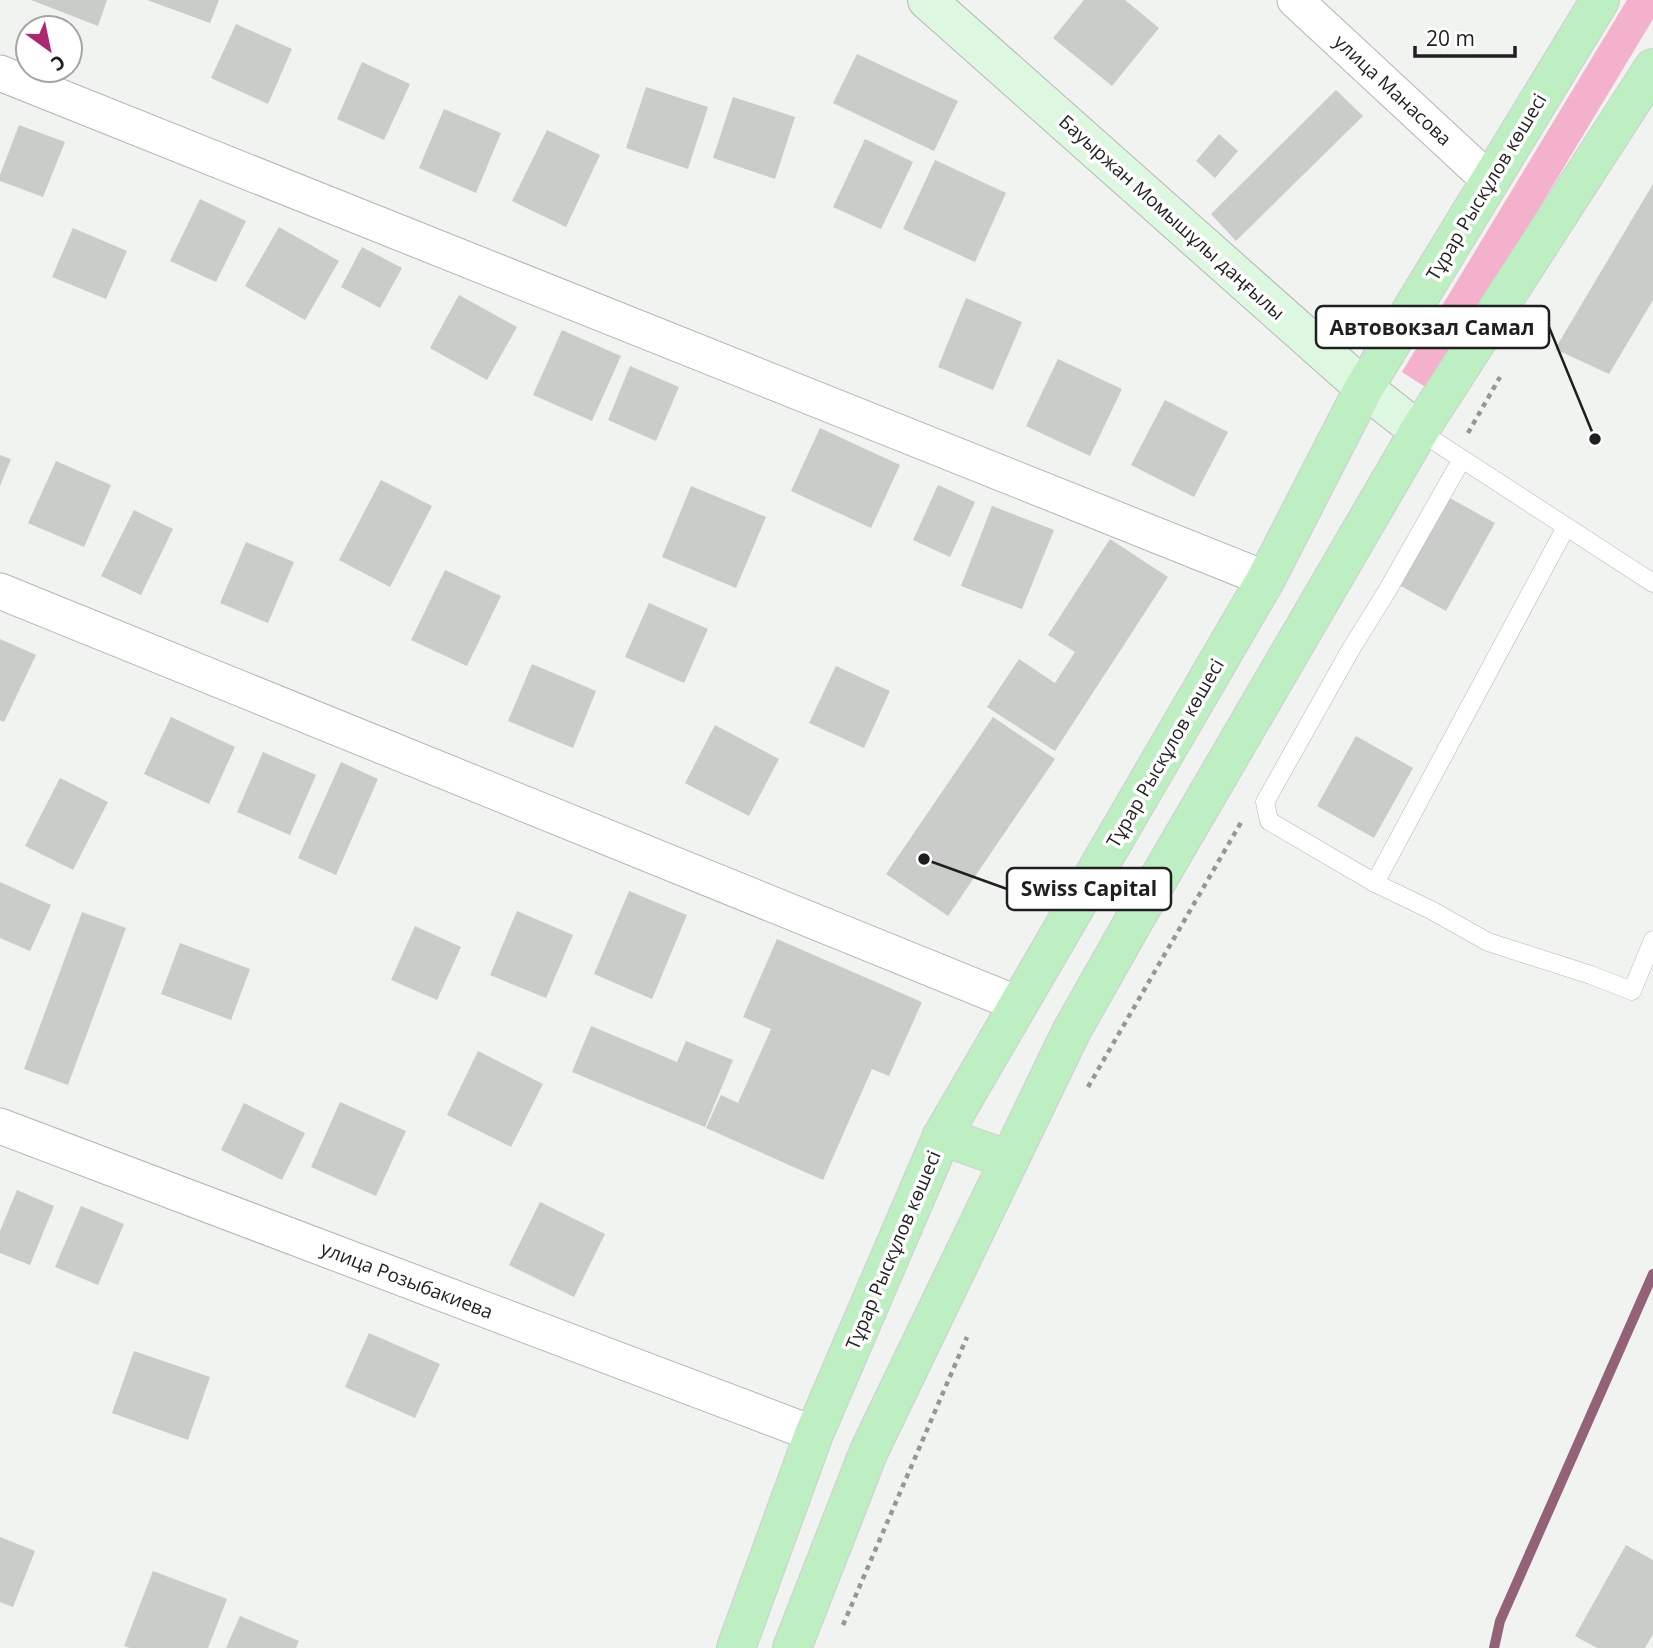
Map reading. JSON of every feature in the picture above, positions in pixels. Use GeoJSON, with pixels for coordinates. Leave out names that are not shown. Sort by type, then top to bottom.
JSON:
{"type":"FeatureCollection","features":[{"type":"Feature","properties":{"kind":"main road","name":"Бауыржан Момышұлы даңғылы"},"geometry":{"type":"LineString","coordinates":[[927,0],[1364,388],[1419,431]]}},
{"type":"Feature","properties":{"kind":"main road","name":"Тұрар Рыскұлов көшесі"},"geometry":{"type":"LineString","coordinates":[[736,1648],[814,1434],[942,1136],[1266,579],[1364,388],[1600,0]]}},
{"type":"Feature","properties":{"kind":"main road"},"geometry":{"type":"LineString","coordinates":[[792,1648],[869,1451],[1085,1008],[1419,431],[1653,68]]}},
{"type":"Feature","properties":{"kind":"main road"},"geometry":{"type":"LineString","coordinates":[[942,1136],[1009,1160]]}},
{"type":"Feature","properties":{"kind":"street","name":"улица Манасова"},"geometry":{"type":"LineString","coordinates":[[1295,0],[1490,181]]}},
{"type":"Feature","properties":{"kind":"street"},"geometry":{"type":"LineString","coordinates":[[0,73],[1266,579]]}},
{"type":"Feature","properties":{"kind":"street"},"geometry":{"type":"LineString","coordinates":[[0,591],[1018,1004]]}},
{"type":"Feature","properties":{"kind":"street","name":"улица Розыбакиева"},"geometry":{"type":"LineString","coordinates":[[0,1126],[814,1434]]}},
{"type":"Feature","properties":{"kind":"lane"},"geometry":{"type":"LineString","coordinates":[[1419,431],[1653,583]]}},
{"type":"Feature","properties":{"kind":"lane"},"geometry":{"type":"LineString","coordinates":[[1459,456],[1387,591],[1265,802],[1269,821],[1374,883],[1431,910],[1488,942],[1632,991],[1653,940]]}},
{"type":"Feature","properties":{"kind":"lane"},"geometry":{"type":"LineString","coordinates":[[1374,883],[1566,527]]}},
{"type":"Feature","properties":{"kind":"path"},"geometry":{"type":"LineString","coordinates":[[1459,456],[1503,372]]}},
{"type":"Feature","properties":{"kind":"path"},"geometry":{"type":"LineString","coordinates":[[1081,1098],[1247,812]]}},
{"type":"Feature","properties":{"kind":"path"},"geometry":{"type":"LineString","coordinates":[[843,1625],[970,1332]]}},
{"type":"Feature","properties":{"kind":"shaded area"},"geometry":{"type":"Polygon","coordinates":[[[1627,0],[1653,0],[1653,19],[1430,390],[1402,372],[1627,0]]]}},
{"type":"Feature","properties":{"kind":"building"},"geometry":{"type":"Polygon","coordinates":[[[31,0],[107,0],[98,26],[84,21],[84,14],[67,14],[31,0]]]}},
{"type":"Feature","properties":{"kind":"building"},"geometry":{"type":"Polygon","coordinates":[[[147,0],[219,0],[210,23],[147,0]]]}},
{"type":"Feature","properties":{"kind":"building"},"geometry":{"type":"Polygon","coordinates":[[[1084,0],[1125,0],[1159,28],[1112,86],[1053,38],[1084,0]]]}},
{"type":"Feature","properties":{"kind":"building"},"geometry":{"type":"Polygon","coordinates":[[[236,24],[292,49],[268,104],[211,78],[236,24]]]}},
{"type":"Feature","properties":{"kind":"building"},"geometry":{"type":"Polygon","coordinates":[[[857,54],[958,101],[934,151],[833,103],[857,54]]]}},
{"type":"Feature","properties":{"kind":"building"},"geometry":{"type":"Polygon","coordinates":[[[362,62],[410,84],[384,140],[337,119],[362,62]]]}},
{"type":"Feature","properties":{"kind":"building"},"geometry":{"type":"Polygon","coordinates":[[[646,87],[708,107],[688,169],[626,148],[646,87]]]}},
{"type":"Feature","properties":{"kind":"building"},"geometry":{"type":"Polygon","coordinates":[[[1336,90],[1363,116],[1236,241],[1211,214],[1336,90]]]}},
{"type":"Feature","properties":{"kind":"building"},"geometry":{"type":"Polygon","coordinates":[[[733,97],[795,117],[775,179],[713,158],[733,97]]]}},
{"type":"Feature","properties":{"kind":"building"},"geometry":{"type":"Polygon","coordinates":[[[444,109],[501,133],[476,193],[419,168],[444,109]]]}},
{"type":"Feature","properties":{"kind":"building"},"geometry":{"type":"Polygon","coordinates":[[[19,125],[65,142],[43,197],[0,181],[19,125]]]}},
{"type":"Feature","properties":{"kind":"building"},"geometry":{"type":"Polygon","coordinates":[[[547,130],[600,155],[566,227],[512,201],[547,130]]]}},
{"type":"Feature","properties":{"kind":"building"},"geometry":{"type":"Polygon","coordinates":[[[1219,134],[1238,151],[1215,178],[1196,161],[1219,134]]]}},
{"type":"Feature","properties":{"kind":"building"},"geometry":{"type":"Polygon","coordinates":[[[865,139],[913,162],[881,229],[833,207],[865,139]]]}},
{"type":"Feature","properties":{"kind":"building"},"geometry":{"type":"Polygon","coordinates":[[[935,160],[1006,193],[975,262],[903,229],[935,160]]]}},
{"type":"Feature","properties":{"kind":"building"},"geometry":{"type":"Polygon","coordinates":[[[1653,184],[1653,300],[1609,374],[1555,349],[1653,184]]]}},
{"type":"Feature","properties":{"kind":"building"},"geometry":{"type":"Polygon","coordinates":[[[200,199],[246,221],[216,282],[170,261],[200,199]]]}},
{"type":"Feature","properties":{"kind":"building"},"geometry":{"type":"Polygon","coordinates":[[[279,227],[339,261],[305,320],[245,286],[279,227]]]}},
{"type":"Feature","properties":{"kind":"building"},"geometry":{"type":"Polygon","coordinates":[[[73,228],[127,251],[106,299],[52,277],[73,228]]]}},
{"type":"Feature","properties":{"kind":"building"},"geometry":{"type":"Polygon","coordinates":[[[362,247],[402,268],[380,308],[341,287],[362,247]]]}},
{"type":"Feature","properties":{"kind":"building"},"geometry":{"type":"Polygon","coordinates":[[[459,295],[517,327],[487,380],[430,348],[459,295]]]}},
{"type":"Feature","properties":{"kind":"building"},"geometry":{"type":"Polygon","coordinates":[[[966,298],[1022,322],[993,390],[938,367],[966,298]]]}},
{"type":"Feature","properties":{"kind":"building"},"geometry":{"type":"Polygon","coordinates":[[[562,330],[621,356],[592,421],[533,395],[562,330]]]}},
{"type":"Feature","properties":{"kind":"building"},"geometry":{"type":"Polygon","coordinates":[[[1058,359],[1122,389],[1090,456],[1026,426],[1058,359]]]}},
{"type":"Feature","properties":{"kind":"building"},"geometry":{"type":"Polygon","coordinates":[[[630,366],[679,387],[656,441],[608,420],[630,366]]]}},
{"type":"Feature","properties":{"kind":"building"},"geometry":{"type":"Polygon","coordinates":[[[1165,400],[1228,432],[1194,497],[1131,465],[1165,400]]]}},
{"type":"Feature","properties":{"kind":"building"},"geometry":{"type":"Polygon","coordinates":[[[820,428],[900,465],[871,528],[791,491],[820,428]]]}},
{"type":"Feature","properties":{"kind":"building"},"geometry":{"type":"Polygon","coordinates":[[[0,455],[11,459],[0,486],[0,455]]]}},
{"type":"Feature","properties":{"kind":"building"},"geometry":{"type":"Polygon","coordinates":[[[56,461],[111,485],[84,547],[28,523],[56,461]]]}},
{"type":"Feature","properties":{"kind":"building"},"geometry":{"type":"Polygon","coordinates":[[[381,480],[432,506],[390,587],[339,560],[381,480]]]}},
{"type":"Feature","properties":{"kind":"building"},"geometry":{"type":"Polygon","coordinates":[[[938,485],[975,502],[950,557],[913,540],[938,485]]]}},
{"type":"Feature","properties":{"kind":"building"},"geometry":{"type":"Polygon","coordinates":[[[691,486],[766,517],[736,588],[662,557],[691,486]]]}},
{"type":"Feature","properties":{"kind":"building"},"geometry":{"type":"Polygon","coordinates":[[[1448,497],[1495,523],[1446,611],[1399,585],[1448,497]]]}},
{"type":"Feature","properties":{"kind":"building"},"geometry":{"type":"Polygon","coordinates":[[[992,506],[1054,530],[1022,609],[961,586],[992,506]]]}},
{"type":"Feature","properties":{"kind":"building"},"geometry":{"type":"Polygon","coordinates":[[[134,510],[173,529],[141,595],[101,576],[134,510]]]}},
{"type":"Feature","properties":{"kind":"building"},"geometry":{"type":"Polygon","coordinates":[[[1110,539],[1168,577],[1055,751],[987,707],[1019,659],[1055,683],[1075,652],[1048,635],[1110,539]]]}},
{"type":"Feature","properties":{"kind":"building"},"geometry":{"type":"Polygon","coordinates":[[[246,542],[294,562],[268,623],[220,603],[246,542]]]}},
{"type":"Feature","properties":{"kind":"building"},"geometry":{"type":"Polygon","coordinates":[[[445,570],[501,596],[467,666],[411,640],[445,570]]]}},
{"type":"Feature","properties":{"kind":"building"},"geometry":{"type":"Polygon","coordinates":[[[649,603],[708,629],[684,683],[625,657],[649,603]]]}},
{"type":"Feature","properties":{"kind":"building"},"geometry":{"type":"Polygon","coordinates":[[[0,639],[36,655],[4,722],[0,720],[0,639]]]}},
{"type":"Feature","properties":{"kind":"building"},"geometry":{"type":"Polygon","coordinates":[[[532,664],[596,691],[573,748],[508,721],[532,664]]]}},
{"type":"Feature","properties":{"kind":"building"},"geometry":{"type":"Polygon","coordinates":[[[836,666],[890,691],[864,748],[809,723],[836,666]]]}},
{"type":"Feature","properties":{"kind":"building"},"geometry":{"type":"Polygon","coordinates":[[[171,717],[235,747],[209,804],[144,774],[171,717]]]}},
{"type":"Feature","properties":{"kind":"building"},"geometry":{"type":"Polygon","coordinates":[[[993,717],[1055,759],[948,916],[886,874],[993,717]]]}},
{"type":"Feature","properties":{"kind":"building"},"geometry":{"type":"Polygon","coordinates":[[[715,725],[779,759],[749,816],[685,783],[715,725]]]}},
{"type":"Feature","properties":{"kind":"building"},"geometry":{"type":"Polygon","coordinates":[[[1356,736],[1413,768],[1374,838],[1317,806],[1356,736]]]}},
{"type":"Feature","properties":{"kind":"building"},"geometry":{"type":"Polygon","coordinates":[[[263,752],[316,775],[290,835],[237,812],[263,752]]]}},
{"type":"Feature","properties":{"kind":"building"},"geometry":{"type":"Polygon","coordinates":[[[341,762],[378,779],[336,875],[298,858],[341,762]]]}},
{"type":"Feature","properties":{"kind":"building"},"geometry":{"type":"Polygon","coordinates":[[[60,778],[108,802],[73,870],[25,846],[60,778]]]}},
{"type":"Feature","properties":{"kind":"building"},"geometry":{"type":"Polygon","coordinates":[[[0,882],[51,905],[30,951],[0,938],[0,882]]]}},
{"type":"Feature","properties":{"kind":"building"},"geometry":{"type":"Polygon","coordinates":[[[629,891],[687,915],[652,999],[594,974],[629,891]]]}},
{"type":"Feature","properties":{"kind":"building"},"geometry":{"type":"Polygon","coordinates":[[[517,911],[573,935],[546,998],[490,975],[517,911]]]}},
{"type":"Feature","properties":{"kind":"building"},"geometry":{"type":"Polygon","coordinates":[[[82,912],[126,928],[68,1085],[24,1069],[82,912]]]}},
{"type":"Feature","properties":{"kind":"building"},"geometry":{"type":"Polygon","coordinates":[[[415,926],[461,947],[437,1000],[391,980],[415,926]]]}},
{"type":"Feature","properties":{"kind":"building"},"geometry":{"type":"Polygon","coordinates":[[[777,939],[922,1002],[889,1076],[872,1069],[823,1180],[706,1128],[721,1095],[738,1103],[771,1029],[743,1017],[777,939]]]}},
{"type":"Feature","properties":{"kind":"building"},"geometry":{"type":"Polygon","coordinates":[[[180,943],[250,969],[231,1020],[161,994],[180,943]]]}},
{"type":"Feature","properties":{"kind":"building"},"geometry":{"type":"Polygon","coordinates":[[[591,1026],[677,1062],[686,1041],[733,1060],[705,1127],[572,1072],[591,1026]]]}},
{"type":"Feature","properties":{"kind":"building"},"geometry":{"type":"Polygon","coordinates":[[[478,1051],[543,1084],[511,1147],[447,1115],[478,1051]]]}},
{"type":"Feature","properties":{"kind":"building"},"geometry":{"type":"Polygon","coordinates":[[[340,1102],[406,1131],[376,1196],[311,1167],[340,1102]]]}},
{"type":"Feature","properties":{"kind":"building"},"geometry":{"type":"Polygon","coordinates":[[[244,1103],[305,1133],[282,1180],[221,1150],[244,1103]]]}},
{"type":"Feature","properties":{"kind":"building"},"geometry":{"type":"Polygon","coordinates":[[[17,1190],[54,1206],[30,1265],[0,1253],[0,1231],[17,1190]]]}},
{"type":"Feature","properties":{"kind":"building"},"geometry":{"type":"Polygon","coordinates":[[[540,1202],[605,1234],[574,1297],[509,1265],[540,1202]]]}},
{"type":"Feature","properties":{"kind":"building"},"geometry":{"type":"Polygon","coordinates":[[[81,1206],[124,1224],[98,1285],[55,1267],[81,1206]]]}},
{"type":"Feature","properties":{"kind":"building"},"geometry":{"type":"Polygon","coordinates":[[[369,1333],[440,1364],[415,1418],[345,1387],[369,1333]]]}},
{"type":"Feature","properties":{"kind":"building"},"geometry":{"type":"Polygon","coordinates":[[[134,1351],[210,1377],[188,1440],[112,1413],[134,1351]]]}},
{"type":"Feature","properties":{"kind":"building"},"geometry":{"type":"Polygon","coordinates":[[[0,1537],[35,1551],[13,1607],[0,1602],[0,1537]]]}},
{"type":"Feature","properties":{"kind":"building"},"geometry":{"type":"Polygon","coordinates":[[[1626,1545],[1653,1560],[1653,1634],[1645,1648],[1597,1648],[1575,1636],[1626,1545]]]}},
{"type":"Feature","properties":{"kind":"building"},"geometry":{"type":"Polygon","coordinates":[[[153,1571],[227,1599],[208,1648],[124,1646],[153,1571]]]}},
{"type":"Feature","properties":{"kind":"building"},"geometry":{"type":"Polygon","coordinates":[[[240,1616],[299,1641],[296,1648],[226,1648],[240,1616]]]}},
{"type":"Feature","properties":{"kind":"waterway"},"geometry":{"type":"LineString","coordinates":[[1494,1648],[1500,1621],[1653,1274]]}},
{"type":"Feature","properties":{"kind":"place","name":"Автовокзал Самал"},"geometry":{"type":"Point","coordinates":[1595,439]}},
{"type":"Feature","properties":{"kind":"place","name":"Swiss Capital"},"geometry":{"type":"Point","coordinates":[924,859]}}]}
